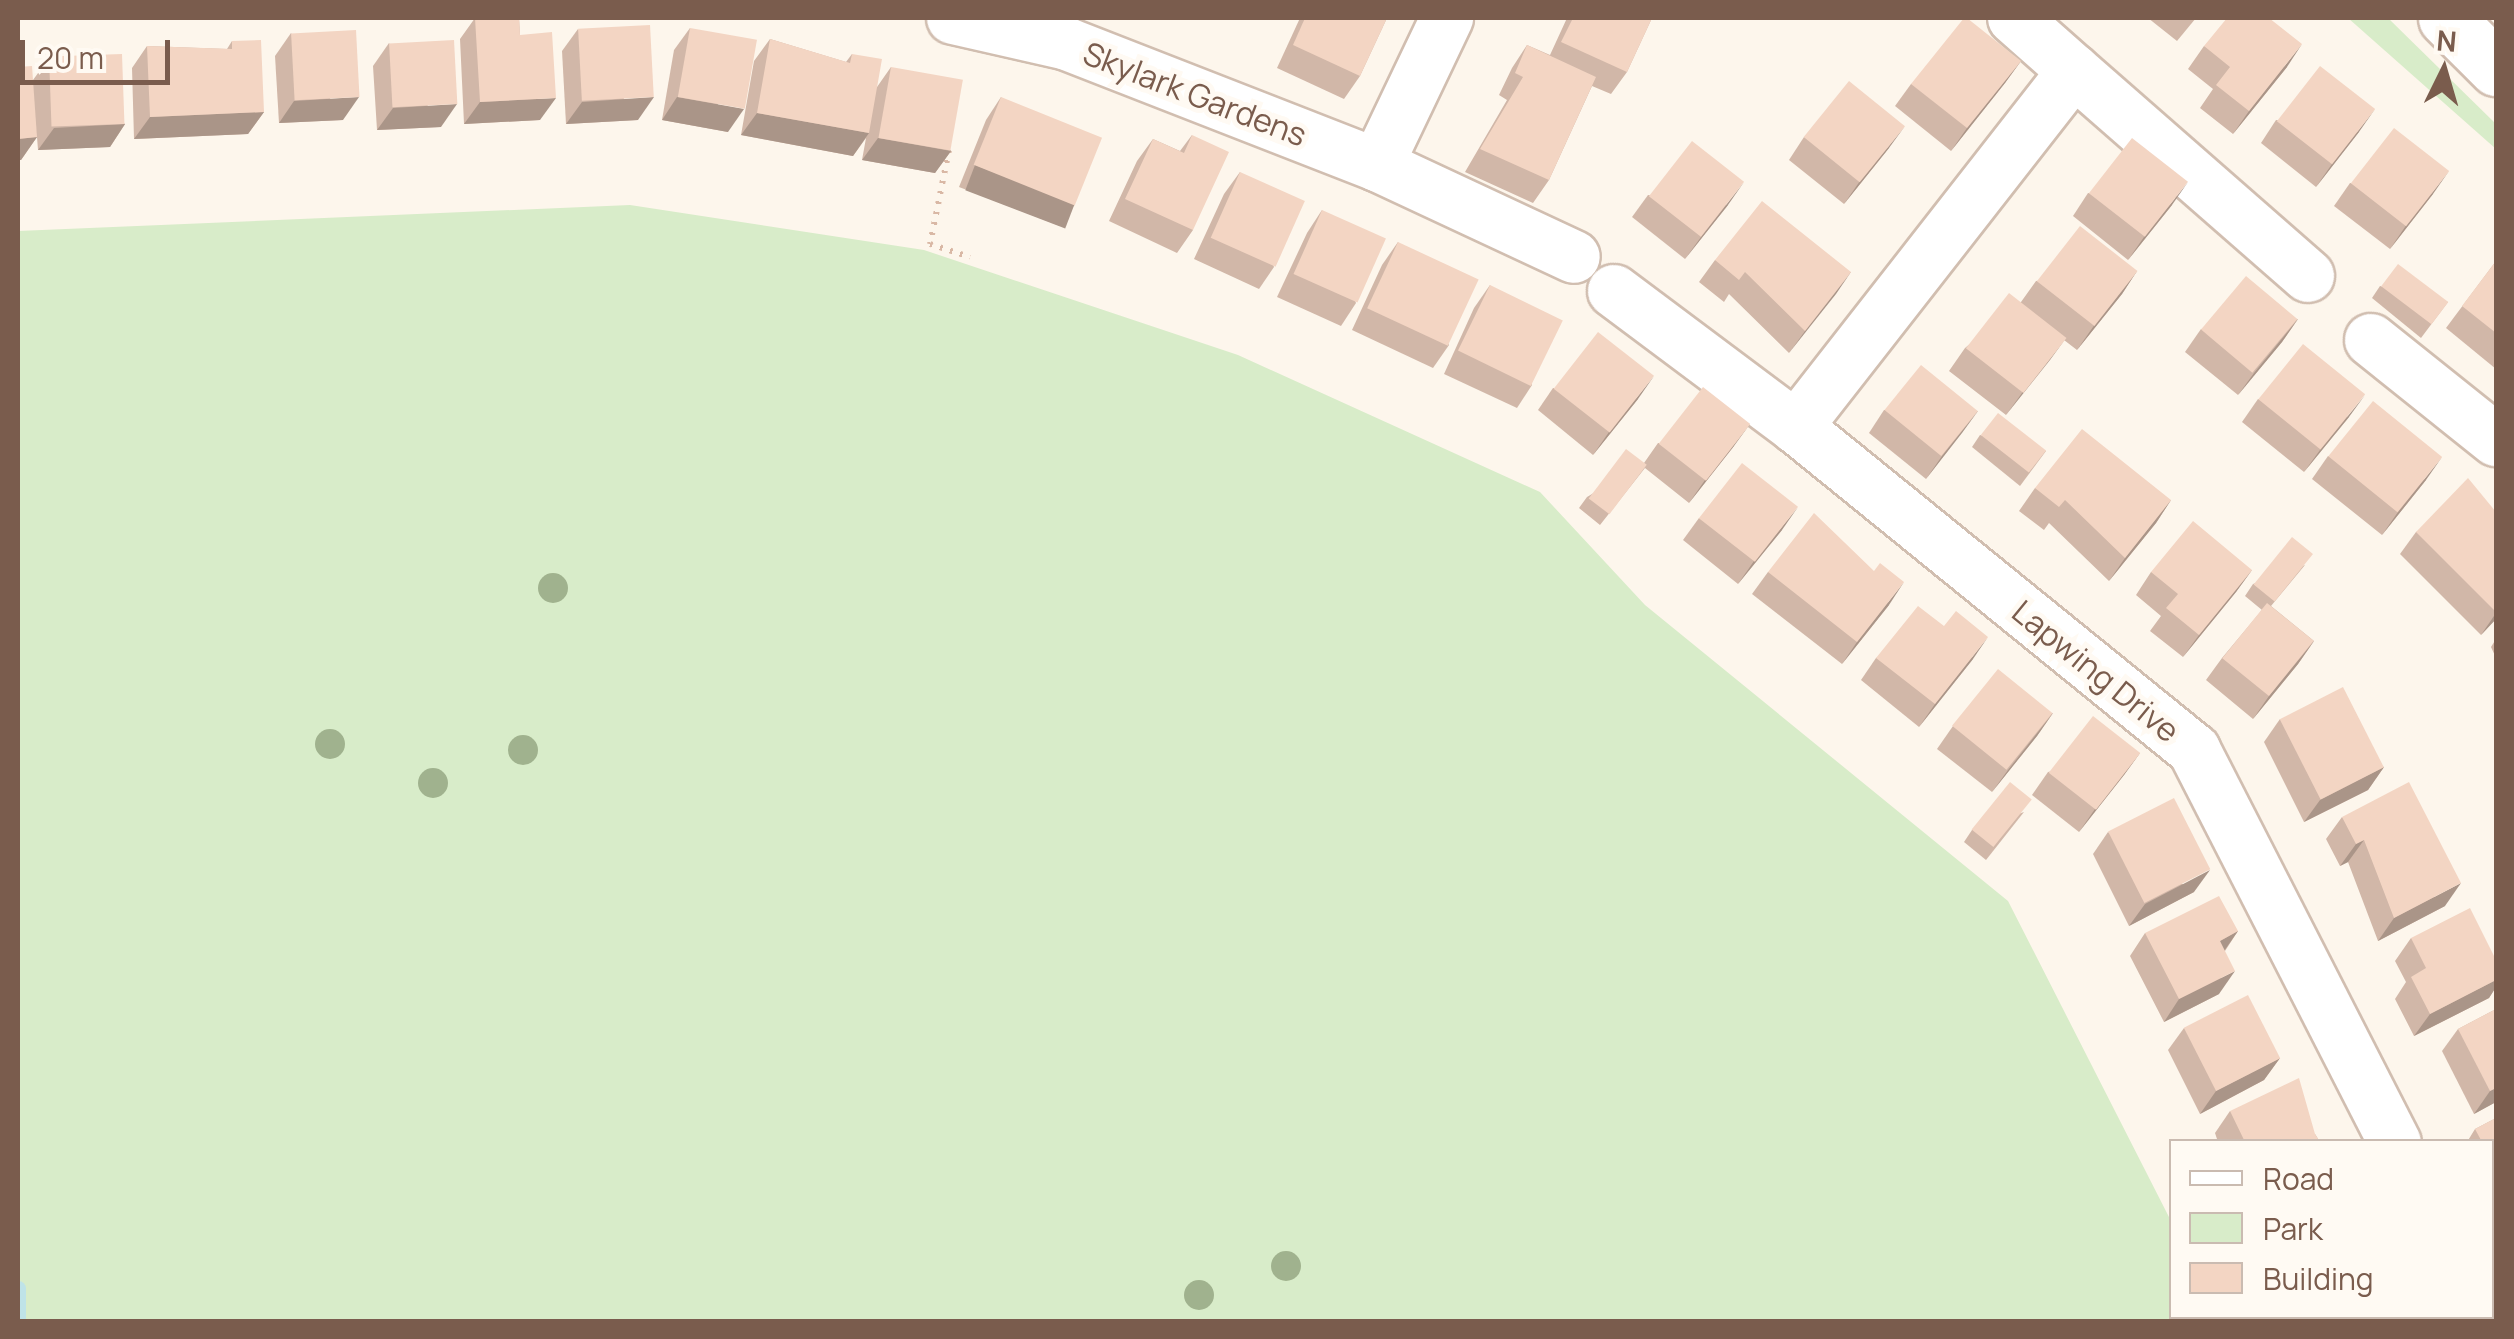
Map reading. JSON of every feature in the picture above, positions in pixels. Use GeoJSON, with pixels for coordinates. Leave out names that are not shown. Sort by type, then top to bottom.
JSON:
{"type":"FeatureCollection","features":[{"type":"Feature","properties":{"kind":"street","name":"Skylark Gardens"},"geometry":{"type":"LineString","coordinates":[[953,18],[1066,44],[1376,165],[1574,257]]}},
{"type":"Feature","properties":{"kind":"street"},"geometry":{"type":"LineString","coordinates":[[1376,165],[1447,18]]}},
{"type":"Feature","properties":{"kind":"street"},"geometry":{"type":"LineString","coordinates":[[2014,18],[2308,276]]}},
{"type":"Feature","properties":{"kind":"street"},"geometry":{"type":"LineString","coordinates":[[2446,18],[2496,68]]}},
{"type":"Feature","properties":{"kind":"street"},"geometry":{"type":"LineString","coordinates":[[1796,427],[2074,71]]}},
{"type":"Feature","properties":{"kind":"street","name":"Lapwing Drive"},"geometry":{"type":"LineString","coordinates":[[1614,291],[1796,427],[2194,750],[2392,1139]]}},
{"type":"Feature","properties":{"kind":"street"},"geometry":{"type":"LineString","coordinates":[[2371,340],[2496,440]]}},
{"type":"Feature","properties":{"kind":"path"},"geometry":{"type":"LineString","coordinates":[[954,128],[930,244],[970,257]]}},
{"type":"Feature","properties":{"kind":"green space"},"geometry":{"type":"Polygon","coordinates":[[[2348,18],[2388,18],[2496,124],[2496,149],[2348,18]]]}},
{"type":"Feature","properties":{"kind":"green space"},"geometry":{"type":"Polygon","coordinates":[[[630,205],[924,250],[1238,355],[1540,492],[1645,605],[2008,901],[2169,1217],[2169,1319],[2223,1321],[18,1321],[18,231],[630,205]]]}},
{"type":"Feature","properties":{"kind":"building"},"geometry":{"type":"Polygon","coordinates":[[[475,18],[519,18],[520,35],[552,32],[556,98],[480,102],[475,18]]]}},
{"type":"Feature","properties":{"kind":"building"},"geometry":{"type":"Polygon","coordinates":[[[1305,18],[1387,18],[1360,76],[1293,45],[1305,18]]]}},
{"type":"Feature","properties":{"kind":"building"},"geometry":{"type":"Polygon","coordinates":[[[1573,18],[1652,18],[1627,72],[1561,42],[1573,18]]]}},
{"type":"Feature","properties":{"kind":"building"},"geometry":{"type":"Polygon","coordinates":[[[1964,18],[2021,61],[1967,128],[1911,84],[1964,18]]]}},
{"type":"Feature","properties":{"kind":"building"},"geometry":{"type":"Polygon","coordinates":[[[2227,18],[2269,18],[2302,44],[2249,111],[2216,85],[2230,67],[2204,46],[2227,18]]]}},
{"type":"Feature","properties":{"kind":"building"},"geometry":{"type":"Polygon","coordinates":[[[650,25],[654,97],[582,101],[578,29],[650,25]]]}},
{"type":"Feature","properties":{"kind":"building"},"geometry":{"type":"Polygon","coordinates":[[[690,28],[757,40],[745,109],[678,97],[690,28]]]}},
{"type":"Feature","properties":{"kind":"building"},"geometry":{"type":"Polygon","coordinates":[[[356,30],[360,97],[295,100],[291,33],[356,30]]]}},
{"type":"Feature","properties":{"kind":"building"},"geometry":{"type":"Polygon","coordinates":[[[770,39],[850,63],[852,54],[882,59],[869,133],[757,113],[770,39]]]}},
{"type":"Feature","properties":{"kind":"building"},"geometry":{"type":"Polygon","coordinates":[[[261,40],[264,112],[150,117],[147,46],[232,49],[232,41],[261,40]]]}},
{"type":"Feature","properties":{"kind":"building"},"geometry":{"type":"Polygon","coordinates":[[[454,40],[457,104],[392,107],[389,43],[454,40]]]}},
{"type":"Feature","properties":{"kind":"building"},"geometry":{"type":"Polygon","coordinates":[[[1527,45],[1596,77],[1549,180],[1480,149],[1523,77],[1515,73],[1527,45]]]}},
{"type":"Feature","properties":{"kind":"building"},"geometry":{"type":"Polygon","coordinates":[[[122,54],[124,124],[51,127],[49,57],[122,54]]]}},
{"type":"Feature","properties":{"kind":"building"},"geometry":{"type":"Polygon","coordinates":[[[32,66],[37,137],[18,139],[18,67],[32,66]]]}},
{"type":"Feature","properties":{"kind":"building"},"geometry":{"type":"Polygon","coordinates":[[[2320,66],[2375,109],[2332,164],[2277,121],[2320,66]]]}},
{"type":"Feature","properties":{"kind":"building"},"geometry":{"type":"Polygon","coordinates":[[[891,67],[963,80],[950,151],[878,138],[891,67]]]}},
{"type":"Feature","properties":{"kind":"building"},"geometry":{"type":"Polygon","coordinates":[[[1849,81],[1905,126],[1860,182],[1804,137],[1849,81]]]}},
{"type":"Feature","properties":{"kind":"building"},"geometry":{"type":"Polygon","coordinates":[[[1001,97],[1102,138],[1075,206],[974,165],[1001,97]]]}},
{"type":"Feature","properties":{"kind":"building"},"geometry":{"type":"Polygon","coordinates":[[[2394,128],[2449,171],[2406,226],[2351,183],[2394,128]]]}},
{"type":"Feature","properties":{"kind":"building"},"geometry":{"type":"Polygon","coordinates":[[[1192,135],[1229,152],[1193,230],[1125,199],[1153,139],[1184,153],[1192,135]]]}},
{"type":"Feature","properties":{"kind":"building"},"geometry":{"type":"Polygon","coordinates":[[[2132,138],[2188,182],[2145,237],[2089,193],[2132,138]]]}},
{"type":"Feature","properties":{"kind":"building"},"geometry":{"type":"Polygon","coordinates":[[[1692,141],[1744,182],[1701,237],[1649,196],[1692,141]]]}},
{"type":"Feature","properties":{"kind":"building"},"geometry":{"type":"Polygon","coordinates":[[[1240,172],[1305,201],[1276,267],[1211,238],[1240,172]]]}},
{"type":"Feature","properties":{"kind":"building"},"geometry":{"type":"Polygon","coordinates":[[[1762,201],[1851,272],[1805,331],[1745,272],[1739,280],[1715,260],[1762,201]]]}},
{"type":"Feature","properties":{"kind":"building"},"geometry":{"type":"Polygon","coordinates":[[[1322,210],[1386,238],[1357,302],[1294,274],[1322,210]]]}},
{"type":"Feature","properties":{"kind":"building"},"geometry":{"type":"Polygon","coordinates":[[[2080,226],[2138,271],[2094,326],[2037,281],[2080,226]]]}},
{"type":"Feature","properties":{"kind":"building"},"geometry":{"type":"Polygon","coordinates":[[[1398,242],[1479,280],[1448,346],[1367,308],[1398,242]]]}},
{"type":"Feature","properties":{"kind":"building"},"geometry":{"type":"Polygon","coordinates":[[[2496,261],[2496,333],[2462,306],[2496,261]]]}},
{"type":"Feature","properties":{"kind":"building"},"geometry":{"type":"Polygon","coordinates":[[[2398,264],[2448,302],[2431,324],[2381,286],[2398,264]]]}},
{"type":"Feature","properties":{"kind":"building"},"geometry":{"type":"Polygon","coordinates":[[[2246,276],[2297,319],[2252,373],[2201,330],[2246,276]]]}},
{"type":"Feature","properties":{"kind":"building"},"geometry":{"type":"Polygon","coordinates":[[[1490,285],[1563,321],[1531,386],[1458,351],[1490,285]]]}},
{"type":"Feature","properties":{"kind":"building"},"geometry":{"type":"Polygon","coordinates":[[[2009,293],[2067,338],[2023,393],[1966,348],[2009,293]]]}},
{"type":"Feature","properties":{"kind":"building"},"geometry":{"type":"Polygon","coordinates":[[[1598,332],[1654,376],[1610,432],[1554,389],[1598,332]]]}},
{"type":"Feature","properties":{"kind":"building"},"geometry":{"type":"Polygon","coordinates":[[[2303,344],[2365,394],[2320,450],[2258,399],[2303,344]]]}},
{"type":"Feature","properties":{"kind":"building"},"geometry":{"type":"Polygon","coordinates":[[[1921,365],[1978,411],[1941,456],[1884,410],[1921,365]]]}},
{"type":"Feature","properties":{"kind":"building"},"geometry":{"type":"Polygon","coordinates":[[[1703,387],[1750,424],[1706,481],[1659,444],[1703,387]]]}},
{"type":"Feature","properties":{"kind":"building"},"geometry":{"type":"Polygon","coordinates":[[[2373,401],[2442,457],[2397,512],[2328,456],[2373,401]]]}},
{"type":"Feature","properties":{"kind":"building"},"geometry":{"type":"Polygon","coordinates":[[[1998,413],[2046,451],[2029,473],[1981,435],[1998,413]]]}},
{"type":"Feature","properties":{"kind":"building"},"geometry":{"type":"Polygon","coordinates":[[[2082,429],[2171,500],[2125,558],[2065,500],[2059,507],[2035,488],[2082,429]]]}},
{"type":"Feature","properties":{"kind":"building"},"geometry":{"type":"Polygon","coordinates":[[[1626,449],[1647,465],[1609,514],[1589,499],[1626,449]]]}},
{"type":"Feature","properties":{"kind":"building"},"geometry":{"type":"Polygon","coordinates":[[[1742,463],[1798,507],[1755,562],[1699,518],[1742,463]]]}},
{"type":"Feature","properties":{"kind":"building"},"geometry":{"type":"Polygon","coordinates":[[[2468,478],[2496,512],[2496,612],[2416,532],[2468,478]]]}},
{"type":"Feature","properties":{"kind":"building"},"geometry":{"type":"Polygon","coordinates":[[[1814,513],[1874,571],[1880,563],[1904,582],[1857,642],[1768,572],[1814,513]]]}},
{"type":"Feature","properties":{"kind":"building"},"geometry":{"type":"Polygon","coordinates":[[[2193,521],[2252,570],[2199,635],[2166,608],[2178,594],[2151,572],[2193,521]]]}},
{"type":"Feature","properties":{"kind":"building"},"geometry":{"type":"Polygon","coordinates":[[[2292,537],[2313,554],[2275,601],[2254,584],[2292,537]]]}},
{"type":"Feature","properties":{"kind":"building"},"geometry":{"type":"Polygon","coordinates":[[[2267,603],[2314,641],[2269,696],[2222,658],[2267,603]]]}},
{"type":"Feature","properties":{"kind":"building"},"geometry":{"type":"Polygon","coordinates":[[[1918,606],[1944,626],[1956,611],[1988,637],[1935,704],[1876,658],[1918,606]]]}},
{"type":"Feature","properties":{"kind":"building"},"geometry":{"type":"Polygon","coordinates":[[[1998,669],[2052,713],[2006,770],[1952,726],[1998,669]]]}},
{"type":"Feature","properties":{"kind":"building"},"geometry":{"type":"Polygon","coordinates":[[[2343,687],[2384,767],[2321,799],[2280,719],[2343,687]]]}},
{"type":"Feature","properties":{"kind":"building"},"geometry":{"type":"Polygon","coordinates":[[[2093,716],[2140,753],[2096,810],[2049,773],[2093,716]]]}},
{"type":"Feature","properties":{"kind":"building"},"geometry":{"type":"Polygon","coordinates":[[[2010,782],[2032,800],[1993,847],[1972,829],[2010,782]]]}},
{"type":"Feature","properties":{"kind":"building"},"geometry":{"type":"Polygon","coordinates":[[[2409,782],[2461,883],[2394,918],[2364,840],[2356,844],[2342,817],[2409,782]]]}},
{"type":"Feature","properties":{"kind":"building"},"geometry":{"type":"Polygon","coordinates":[[[2174,798],[2210,869],[2144,903],[2108,832],[2174,798]]]}},
{"type":"Feature","properties":{"kind":"building"},"geometry":{"type":"Polygon","coordinates":[[[2219,896],[2238,931],[2220,941],[2235,971],[2179,999],[2145,933],[2219,896]]]}},
{"type":"Feature","properties":{"kind":"building"},"geometry":{"type":"Polygon","coordinates":[[[2470,908],[2496,960],[2496,980],[2430,1014],[2411,977],[2426,968],[2411,938],[2470,908]]]}},
{"type":"Feature","properties":{"kind":"building"},"geometry":{"type":"Polygon","coordinates":[[[2248,995],[2280,1058],[2216,1091],[2184,1028],[2248,995]]]}},
{"type":"Feature","properties":{"kind":"building"},"geometry":{"type":"Polygon","coordinates":[[[2496,1009],[2496,1088],[2490,1091],[2458,1029],[2496,1009]]]}},
{"type":"Feature","properties":{"kind":"building"},"geometry":{"type":"Polygon","coordinates":[[[2299,1078],[2318,1139],[2244,1139],[2230,1111],[2299,1078]]]}},
{"type":"Feature","properties":{"kind":"building"},"geometry":{"type":"Polygon","coordinates":[[[2496,1118],[2496,1170],[2494,1139],[2480,1139],[2475,1129],[2496,1118]]]}},
{"type":"Feature","properties":{"kind":"waterway"},"geometry":{"type":"LineString","coordinates":[[18,1288],[18,1319]]}}]}
